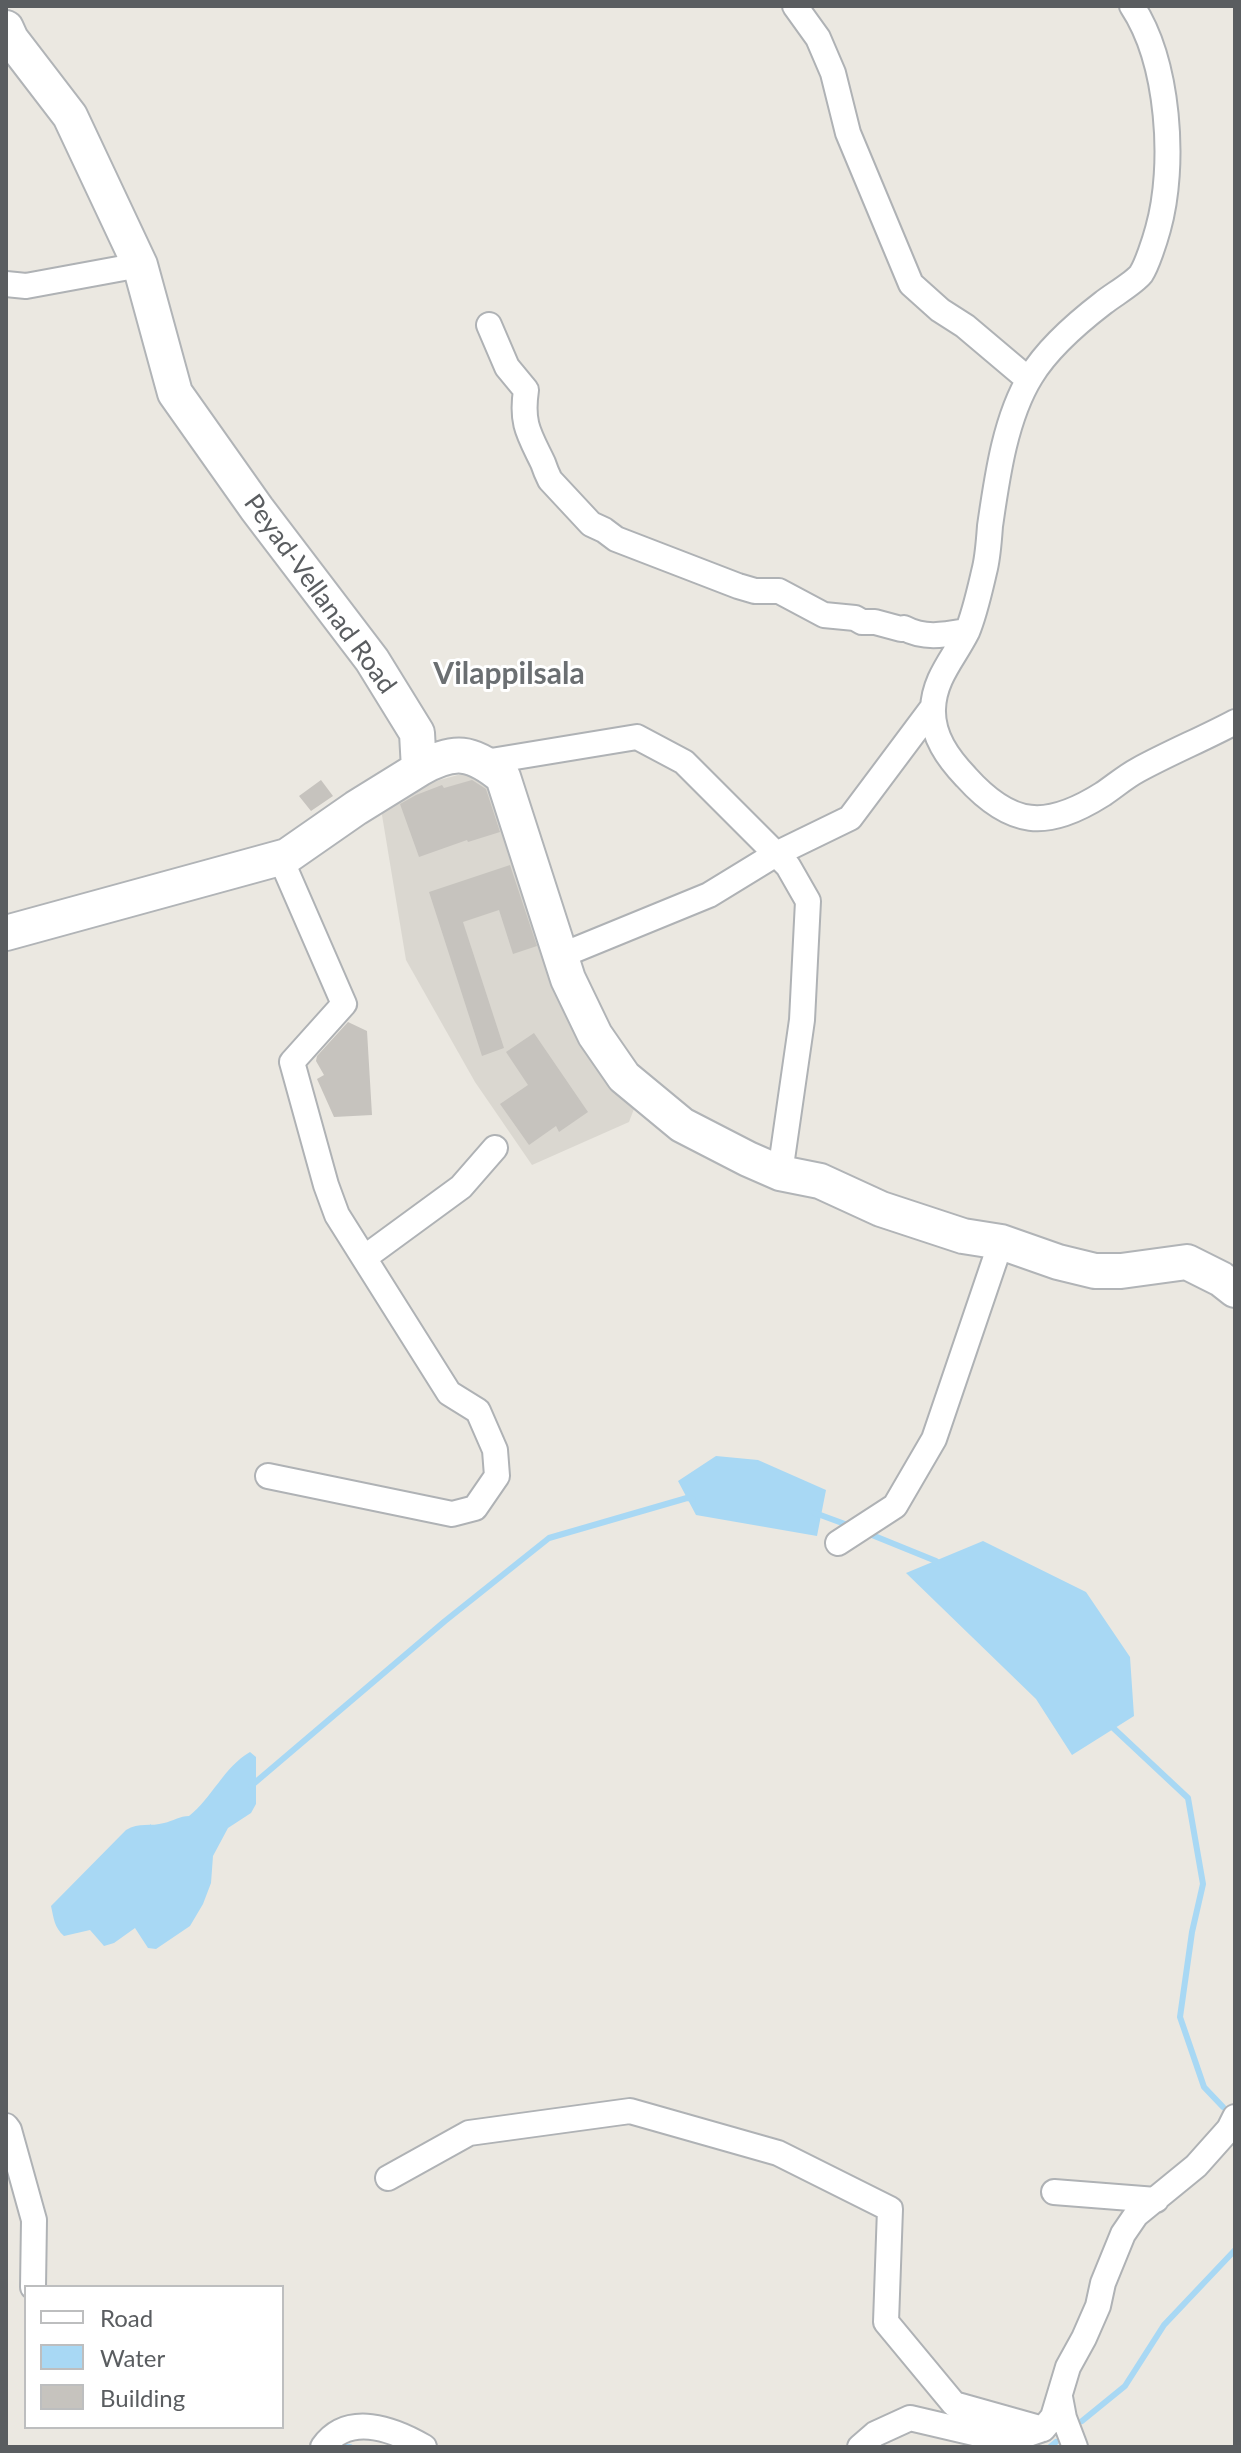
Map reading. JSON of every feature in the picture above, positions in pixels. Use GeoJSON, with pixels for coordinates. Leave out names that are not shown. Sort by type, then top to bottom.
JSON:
{"type":"FeatureCollection","features":[{"type":"Feature","properties":{"kind":"main road","name":"Peyad-Vellanad Road"},"geometry":{"type":"LineString","coordinates":[[6,28],[11,39],[70,116],[140,265],[175,393],[257,509],[372,660],[417,733],[419,769]]}},
{"type":"Feature","properties":{"kind":"main road"},"geometry":{"type":"LineString","coordinates":[[6,933],[287,856],[356,808],[441,757],[460,756],[485,762],[503,777],[568,979],[595,1035],[624,1077],[682,1125],[780,1173],[820,1181],[881,1209],[963,1236],[1001,1242],[1095,1271],[1121,1271],[1187,1262],[1221,1279],[1235,1290]]}},
{"type":"Feature","properties":{"kind":"street"},"geometry":{"type":"LineString","coordinates":[[795,6],[818,38],[833,73],[848,133],[911,284],[1023,375]]}},
{"type":"Feature","properties":{"kind":"street"},"geometry":{"type":"LineString","coordinates":[[1132,6],[1144,24],[1153,53],[1169,132],[1165,192],[1158,228],[1141,274],[1063,337],[1031,375],[1019,401],[1001,455],[986,565],[967,631],[942,672],[933,707],[935,735],[957,768],[984,798],[1006,812],[1025,818],[1054,818],[1152,762],[1235,722]]}},
{"type":"Feature","properties":{"kind":"street"},"geometry":{"type":"LineString","coordinates":[[6,284],[26,286],[140,265]]}},
{"type":"Feature","properties":{"kind":"street"},"geometry":{"type":"LineString","coordinates":[[489,325],[507,367],[526,390],[527,432],[545,472],[591,524],[638,549],[746,589],[779,591],[824,615],[875,622],[933,637],[967,631]]}},
{"type":"Feature","properties":{"kind":"street"},"geometry":{"type":"LineString","coordinates":[[560,956],[709,895],[776,854],[850,818],[933,707]]}},
{"type":"Feature","properties":{"kind":"street"},"geometry":{"type":"LineString","coordinates":[[485,762],[637,737],[684,762],[788,866],[808,901],[802,1020],[780,1173]]}},
{"type":"Feature","properties":{"kind":"street"},"geometry":{"type":"LineString","coordinates":[[268,1476],[452,1514],[475,1508],[497,1476],[495,1450],[478,1411],[449,1393],[337,1215],[326,1185],[292,1062],[344,1004],[280,857]]}},
{"type":"Feature","properties":{"kind":"street"},"geometry":{"type":"LineString","coordinates":[[364,1258],[461,1187],[495,1148]]}},
{"type":"Feature","properties":{"kind":"street"},"geometry":{"type":"LineString","coordinates":[[838,1543],[895,1506],[934,1439],[1001,1242]]}},
{"type":"Feature","properties":{"kind":"street"},"geometry":{"type":"LineString","coordinates":[[388,2178],[469,2133],[630,2111],[778,2153],[890,2209],[886,2322],[954,2404],[1043,2429]]}},
{"type":"Feature","properties":{"kind":"street"},"geometry":{"type":"LineString","coordinates":[[860,2447],[875,2434],[910,2418],[1008,2441],[1043,2429],[1053,2417],[1068,2367],[1098,2306],[1103,2283],[1123,2234],[1136,2215],[1196,2166],[1229,2129],[1235,2117]]}},
{"type":"Feature","properties":{"kind":"street"},"geometry":{"type":"LineString","coordinates":[[6,2126],[34,2220],[33,2285]]}},
{"type":"Feature","properties":{"kind":"street"},"geometry":{"type":"LineString","coordinates":[[1054,2192],[1156,2200]]}},
{"type":"Feature","properties":{"kind":"street"},"geometry":{"type":"LineString","coordinates":[[1060,2397],[1075,2447]]}},
{"type":"Feature","properties":{"kind":"street"},"geometry":{"type":"LineString","coordinates":[[323,2447],[333,2434],[362,2425],[405,2436],[424,2447]]}},
{"type":"Feature","properties":{"kind":"shaded area"},"geometry":{"type":"Polygon","coordinates":[[[483,768],[637,1101],[629,1122],[532,1165],[475,1082],[406,960],[379,797],[483,768]]]}},
{"type":"Feature","properties":{"kind":"water"},"geometry":{"type":"Polygon","coordinates":[[[716,1456],[758,1460],[826,1490],[817,1536],[696,1515],[678,1481],[716,1456]]]}},
{"type":"Feature","properties":{"kind":"water"},"geometry":{"type":"Polygon","coordinates":[[[983,1541],[1086,1592],[1130,1657],[1134,1716],[1072,1755],[1036,1699],[906,1573],[983,1541]]]}},
{"type":"Feature","properties":{"kind":"water"},"geometry":{"type":"Polygon","coordinates":[[[250,1752],[256,1757],[256,1804],[251,1813],[228,1828],[213,1856],[211,1883],[203,1904],[190,1926],[156,1949],[148,1948],[135,1928],[114,1943],[104,1946],[90,1930],[64,1936],[61,1933],[51,1906],[126,1830],[189,1816],[233,1766],[250,1752]]]}},
{"type":"Feature","properties":{"kind":"building"},"geometry":{"type":"Polygon","coordinates":[[[321,780],[333,796],[311,811],[299,796],[321,780]]]}},
{"type":"Feature","properties":{"kind":"building"},"geometry":{"type":"Polygon","coordinates":[[[472,780],[486,789],[500,832],[419,857],[400,804],[442,785],[444,788],[472,780]]]}},
{"type":"Feature","properties":{"kind":"building"},"geometry":{"type":"Polygon","coordinates":[[[510,865],[537,946],[513,954],[499,910],[463,922],[504,1048],[482,1056],[429,892],[510,865]]]}},
{"type":"Feature","properties":{"kind":"building"},"geometry":{"type":"Polygon","coordinates":[[[348,1022],[367,1031],[372,1115],[334,1117],[317,1079],[324,1075],[316,1061],[317,1056],[348,1022]]]}},
{"type":"Feature","properties":{"kind":"building"},"geometry":{"type":"Polygon","coordinates":[[[534,1033],[588,1112],[559,1132],[556,1126],[529,1145],[500,1104],[528,1085],[506,1052],[534,1033]]]}},
{"type":"Feature","properties":{"kind":"waterway"},"geometry":{"type":"LineString","coordinates":[[251,1786],[445,1621],[549,1538],[687,1498],[693,1499]]}},
{"type":"Feature","properties":{"kind":"waterway"},"geometry":{"type":"LineString","coordinates":[[815,1513],[853,1527]]}},
{"type":"Feature","properties":{"kind":"waterway"},"geometry":{"type":"LineString","coordinates":[[867,1533],[941,1565]]}},
{"type":"Feature","properties":{"kind":"waterway"},"geometry":{"type":"LineString","coordinates":[[1109,1724],[1188,1798],[1203,1884],[1192,1932],[1180,2017],[1204,2087],[1223,2107]]}},
{"type":"Feature","properties":{"kind":"waterway"},"geometry":{"type":"LineString","coordinates":[[1082,2421],[1125,2386],[1164,2325],[1235,2250]]}},
{"type":"Feature","properties":{"kind":"waterway"},"geometry":{"type":"LineString","coordinates":[[1050,2447],[1056,2442]]}},
{"type":"Feature","properties":{"kind":"waterway"},"geometry":{"type":"LineString","coordinates":[[345,2447],[350,2447]]}},
{"type":"Feature","properties":{"kind":"district","name":"Vilappilsala"},"geometry":{"type":"Point","coordinates":[509,674]}}]}
